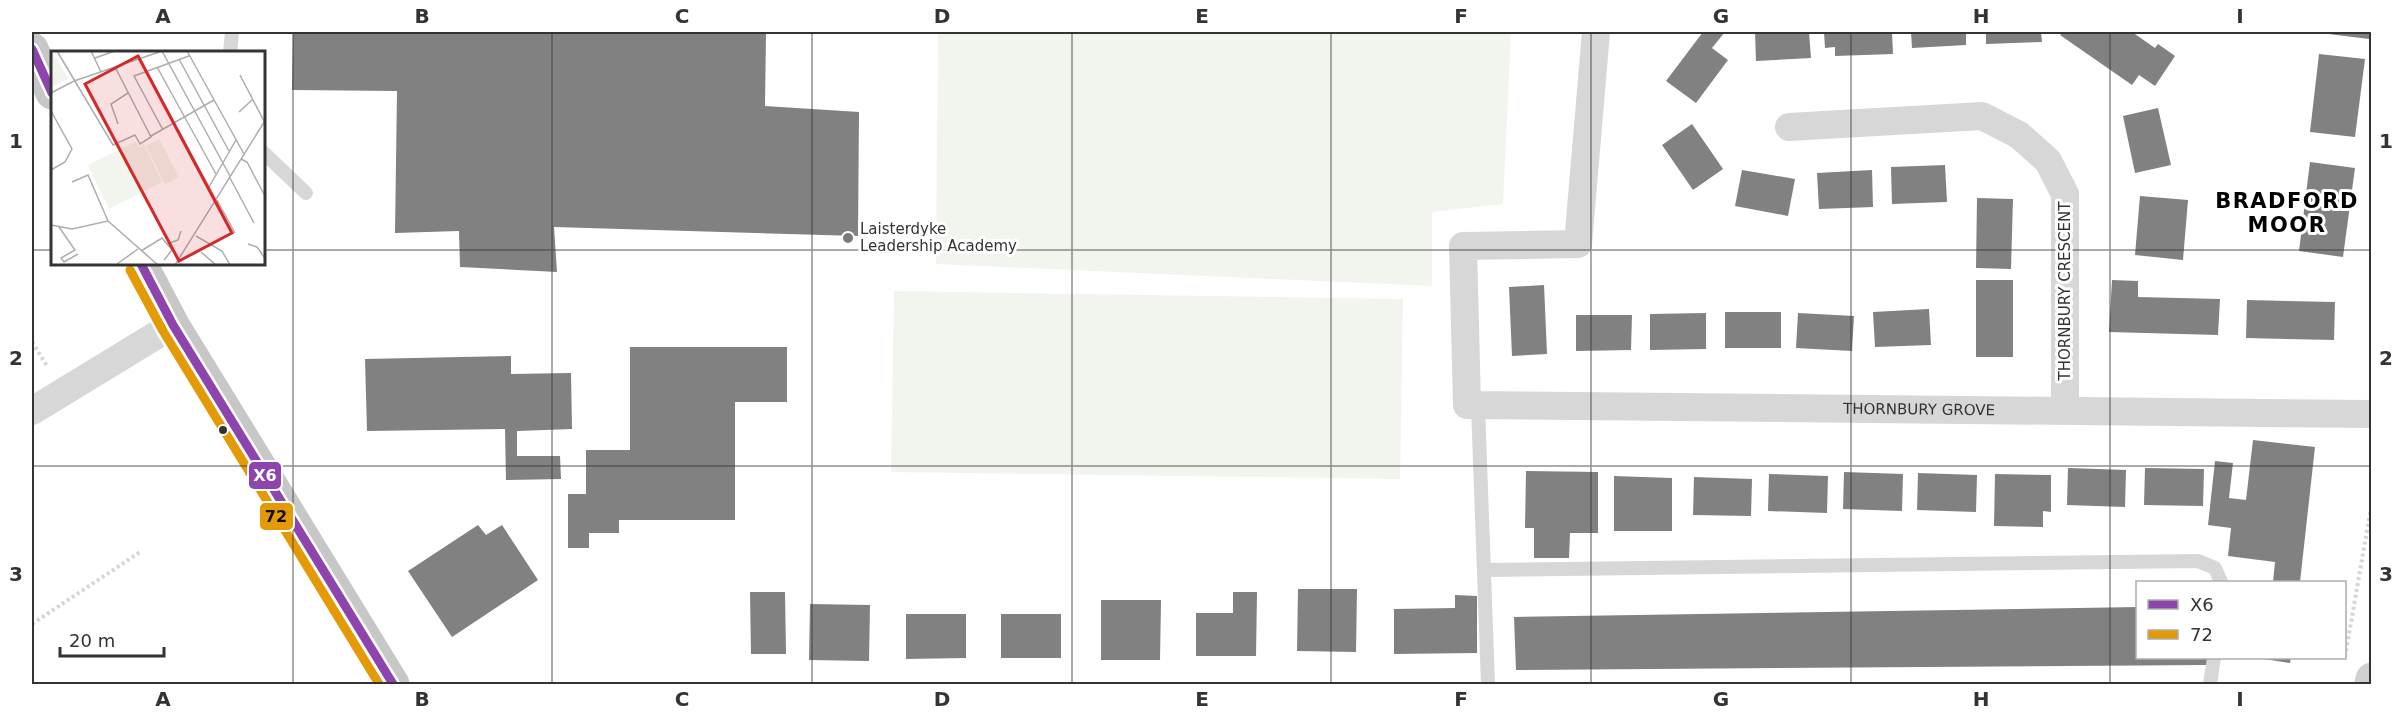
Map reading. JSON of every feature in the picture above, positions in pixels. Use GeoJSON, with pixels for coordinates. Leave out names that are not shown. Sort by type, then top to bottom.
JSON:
{"type":"FeatureCollection","features":[{"type":"Feature","properties":{"kind":"highway"},"geometry":{"type":"LineString","coordinates":[[32,49],[51,91]]}},
{"type":"Feature","properties":{"kind":"highway"},"geometry":{"type":"LineString","coordinates":[[142,266],[173,325],[393,684]]}},
{"type":"Feature","properties":{"kind":"main road"},"geometry":{"type":"LineString","coordinates":[[2371,684],[2372,679]]}},
{"type":"Feature","properties":{"kind":"street"},"geometry":{"type":"LineString","coordinates":[[1472,406],[1463,246],[1578,244],[1596,32]]}},
{"type":"Feature","properties":{"kind":"street","name":"THORNBURY CRESCENT"},"geometry":{"type":"LineString","coordinates":[[1789,127],[1982,116],[2019,135],[2048,161],[2065,194],[2065,410]]}},
{"type":"Feature","properties":{"kind":"street"},"geometry":{"type":"LineString","coordinates":[[32,411],[173,325]]}},
{"type":"Feature","properties":{"kind":"street","name":"THORNBURY GROVE"},"geometry":{"type":"LineString","coordinates":[[1472,406],[2372,414]]}},
{"type":"Feature","properties":{"kind":"lane"},"geometry":{"type":"LineString","coordinates":[[230,51],[232,32]]}},
{"type":"Feature","properties":{"kind":"lane"},"geometry":{"type":"LineString","coordinates":[[266,155],[306,193]]}},
{"type":"Feature","properties":{"kind":"lane"},"geometry":{"type":"LineString","coordinates":[[1472,406],[1484,570],[1488,684]]}},
{"type":"Feature","properties":{"kind":"lane"},"geometry":{"type":"LineString","coordinates":[[1484,570],[2198,561],[2215,568],[2221,581]]}},
{"type":"Feature","properties":{"kind":"lane"},"geometry":{"type":"LineString","coordinates":[[2210,684],[2214,659]]}},
{"type":"Feature","properties":{"kind":"path"},"geometry":{"type":"LineString","coordinates":[[2346,656],[2372,502]]}},
{"type":"Feature","properties":{"kind":"path"},"geometry":{"type":"LineString","coordinates":[[32,624],[140,552]]}},
{"type":"Feature","properties":{"kind":"shaded area"},"geometry":{"type":"Polygon","coordinates":[[[938,32],[1511,32],[1503,204],[1432,212],[1432,286],[936,264],[938,32]]]}},
{"type":"Feature","properties":{"kind":"shaded area"},"geometry":{"type":"Polygon","coordinates":[[[894,291],[1403,299],[1400,479],[891,472],[894,291]]]}},
{"type":"Feature","properties":{"kind":"building"},"geometry":{"type":"Polygon","coordinates":[[[293,32],[766,32],[765,106],[859,112],[858,236],[554,227],[557,272],[460,267],[459,231],[395,233],[397,91],[292,90],[293,32]]]}},
{"type":"Feature","properties":{"kind":"building"},"geometry":{"type":"Polygon","coordinates":[[[1703,32],[1725,32],[1712,48],[1728,60],[1696,103],[1666,81],[1703,32]]]}},
{"type":"Feature","properties":{"kind":"building"},"geometry":{"type":"Polygon","coordinates":[[[1755,32],[1809,32],[1811,58],[1756,61],[1755,32]]]}},
{"type":"Feature","properties":{"kind":"building"},"geometry":{"type":"Polygon","coordinates":[[[1824,32],[1892,32],[1893,54],[1835,56],[1835,47],[1825,48],[1824,32]]]}},
{"type":"Feature","properties":{"kind":"building"},"geometry":{"type":"Polygon","coordinates":[[[1911,32],[1966,32],[1966,45],[1912,48],[1911,32]]]}},
{"type":"Feature","properties":{"kind":"building"},"geometry":{"type":"Polygon","coordinates":[[[1986,32],[2041,32],[2042,42],[1986,44],[1986,32]]]}},
{"type":"Feature","properties":{"kind":"building"},"geometry":{"type":"Polygon","coordinates":[[[2063,32],[2132,32],[2155,48],[2158,44],[2175,56],[2155,86],[2139,75],[2132,85],[2060,35],[2063,32]]]}},
{"type":"Feature","properties":{"kind":"building"},"geometry":{"type":"Polygon","coordinates":[[[2312,32],[2370,32],[2369,39],[2312,32]]]}},
{"type":"Feature","properties":{"kind":"building"},"geometry":{"type":"Polygon","coordinates":[[[2319,54],[2365,59],[2355,137],[2310,132],[2319,54]]]}},
{"type":"Feature","properties":{"kind":"building"},"geometry":{"type":"Polygon","coordinates":[[[2158,108],[2171,165],[2135,173],[2123,116],[2158,108]]]}},
{"type":"Feature","properties":{"kind":"building"},"geometry":{"type":"Polygon","coordinates":[[[1692,124],[1723,169],[1693,190],[1662,145],[1692,124]]]}},
{"type":"Feature","properties":{"kind":"building"},"geometry":{"type":"Polygon","coordinates":[[[2310,162],[2355,168],[2343,257],[2299,251],[2310,162]]]}},
{"type":"Feature","properties":{"kind":"building"},"geometry":{"type":"Polygon","coordinates":[[[1945,165],[1947,202],[1892,204],[1891,167],[1945,165]]]}},
{"type":"Feature","properties":{"kind":"building"},"geometry":{"type":"Polygon","coordinates":[[[1742,170],[1795,179],[1788,216],[1735,206],[1742,170]]]}},
{"type":"Feature","properties":{"kind":"building"},"geometry":{"type":"Polygon","coordinates":[[[1872,170],[1873,207],[1819,209],[1817,173],[1872,170]]]}},
{"type":"Feature","properties":{"kind":"building"},"geometry":{"type":"Polygon","coordinates":[[[2140,196],[2188,200],[2183,260],[2135,255],[2140,196]]]}},
{"type":"Feature","properties":{"kind":"building"},"geometry":{"type":"Polygon","coordinates":[[[1977,198],[2013,199],[2011,269],[1976,268],[1977,198]]]}},
{"type":"Feature","properties":{"kind":"building"},"geometry":{"type":"Polygon","coordinates":[[[1976,280],[2013,280],[2013,357],[1976,357],[1976,280]]]}},
{"type":"Feature","properties":{"kind":"building"},"geometry":{"type":"Polygon","coordinates":[[[2112,280],[2138,281],[2138,297],[2220,299],[2218,335],[2109,332],[2112,280]]]}},
{"type":"Feature","properties":{"kind":"building"},"geometry":{"type":"Polygon","coordinates":[[[1544,285],[1547,354],[1512,356],[1509,287],[1544,285]]]}},
{"type":"Feature","properties":{"kind":"building"},"geometry":{"type":"Polygon","coordinates":[[[2247,300],[2335,302],[2334,340],[2246,338],[2247,300]]]}},
{"type":"Feature","properties":{"kind":"building"},"geometry":{"type":"Polygon","coordinates":[[[1929,309],[1931,345],[1875,347],[1873,312],[1929,309]]]}},
{"type":"Feature","properties":{"kind":"building"},"geometry":{"type":"Polygon","coordinates":[[[1725,312],[1781,312],[1781,348],[1725,348],[1725,312]]]}},
{"type":"Feature","properties":{"kind":"building"},"geometry":{"type":"Polygon","coordinates":[[[1706,313],[1706,349],[1650,350],[1650,314],[1706,313]]]}},
{"type":"Feature","properties":{"kind":"building"},"geometry":{"type":"Polygon","coordinates":[[[1798,313],[1854,316],[1852,351],[1796,348],[1798,313]]]}},
{"type":"Feature","properties":{"kind":"building"},"geometry":{"type":"Polygon","coordinates":[[[1576,315],[1632,315],[1631,350],[1576,351],[1576,315]]]}},
{"type":"Feature","properties":{"kind":"building"},"geometry":{"type":"Polygon","coordinates":[[[630,347],[787,347],[787,402],[735,402],[735,520],[619,520],[619,533],[589,533],[589,548],[568,548],[568,494],[586,494],[586,450],[630,450],[630,347]]]}},
{"type":"Feature","properties":{"kind":"building"},"geometry":{"type":"Polygon","coordinates":[[[511,356],[511,374],[571,373],[572,429],[517,431],[517,456],[560,456],[561,479],[506,480],[505,429],[367,431],[365,359],[511,356]]]}},
{"type":"Feature","properties":{"kind":"building"},"geometry":{"type":"Polygon","coordinates":[[[2253,440],[2315,447],[2300,581],[2273,581],[2275,562],[2228,556],[2231,528],[2208,525],[2215,461],[2233,463],[2229,498],[2246,500],[2253,440]]]}},
{"type":"Feature","properties":{"kind":"building"},"geometry":{"type":"Polygon","coordinates":[[[2068,468],[2126,470],[2125,507],[2067,505],[2068,468]]]}},
{"type":"Feature","properties":{"kind":"building"},"geometry":{"type":"Polygon","coordinates":[[[2145,468],[2204,469],[2203,506],[2144,505],[2145,468]]]}},
{"type":"Feature","properties":{"kind":"building"},"geometry":{"type":"Polygon","coordinates":[[[1526,471],[1598,472],[1598,533],[1570,533],[1569,558],[1534,558],[1534,528],[1525,528],[1526,471]]]}},
{"type":"Feature","properties":{"kind":"building"},"geometry":{"type":"Polygon","coordinates":[[[1844,472],[1903,474],[1902,511],[1843,509],[1844,472]]]}},
{"type":"Feature","properties":{"kind":"building"},"geometry":{"type":"Polygon","coordinates":[[[1918,473],[1977,475],[1976,512],[1917,510],[1918,473]]]}},
{"type":"Feature","properties":{"kind":"building"},"geometry":{"type":"Polygon","coordinates":[[[1769,474],[1828,476],[1827,513],[1768,511],[1769,474]]]}},
{"type":"Feature","properties":{"kind":"building"},"geometry":{"type":"Polygon","coordinates":[[[1995,474],[2051,475],[2051,512],[2043,511],[2043,527],[1994,526],[1995,474]]]}},
{"type":"Feature","properties":{"kind":"building"},"geometry":{"type":"Polygon","coordinates":[[[1614,476],[1672,478],[1672,531],[1614,531],[1614,476]]]}},
{"type":"Feature","properties":{"kind":"building"},"geometry":{"type":"Polygon","coordinates":[[[1694,477],[1752,479],[1751,516],[1693,515],[1694,477]]]}},
{"type":"Feature","properties":{"kind":"building"},"geometry":{"type":"Polygon","coordinates":[[[478,525],[486,535],[502,525],[538,580],[452,637],[408,571],[478,525]]]}},
{"type":"Feature","properties":{"kind":"building"},"geometry":{"type":"Polygon","coordinates":[[[1298,589],[1357,589],[1356,652],[1297,651],[1298,589]]]}},
{"type":"Feature","properties":{"kind":"building"},"geometry":{"type":"Polygon","coordinates":[[[750,592],[785,592],[786,654],[751,654],[750,592]]]}},
{"type":"Feature","properties":{"kind":"building"},"geometry":{"type":"Polygon","coordinates":[[[1233,592],[1257,592],[1256,656],[1196,656],[1196,613],[1233,613],[1233,592]]]}},
{"type":"Feature","properties":{"kind":"building"},"geometry":{"type":"Polygon","coordinates":[[[1455,595],[1477,596],[1477,653],[1394,654],[1394,609],[1455,608],[1455,595]]]}},
{"type":"Feature","properties":{"kind":"building"},"geometry":{"type":"Polygon","coordinates":[[[1101,600],[1161,600],[1160,660],[1101,660],[1101,600]]]}},
{"type":"Feature","properties":{"kind":"building"},"geometry":{"type":"Polygon","coordinates":[[[810,604],[870,605],[869,661],[809,660],[810,604]]]}},
{"type":"Feature","properties":{"kind":"building"},"geometry":{"type":"Polygon","coordinates":[[[2136,607],[2136,659],[2208,659],[2207,665],[1516,670],[1514,617],[2136,607]]]}},
{"type":"Feature","properties":{"kind":"building"},"geometry":{"type":"Polygon","coordinates":[[[906,614],[966,614],[966,658],[906,659],[906,614]]]}},
{"type":"Feature","properties":{"kind":"building"},"geometry":{"type":"Polygon","coordinates":[[[1001,614],[1061,614],[1061,658],[1001,658],[1001,614]]]}},
{"type":"Feature","properties":{"kind":"building"},"geometry":{"type":"Polygon","coordinates":[[[2264,659],[2291,659],[2290,663],[2264,659]]]}},
{"type":"Feature","properties":{"kind":"transit line","name":"X6"},"geometry":{"type":"LineString","coordinates":[[32,49],[51,91]]}},
{"type":"Feature","properties":{"kind":"transit line","name":"X6"},"geometry":{"type":"LineString","coordinates":[[142,266],[173,325],[393,684]]}},
{"type":"Feature","properties":{"kind":"transit line","name":"72"},"geometry":{"type":"LineString","coordinates":[[130,270],[163,331],[379,684]]}},
{"type":"Feature","properties":{"kind":"place","name":"Laisterdyke Leadership Academy"},"geometry":{"type":"Point","coordinates":[848,238]}},
{"type":"Feature","properties":{"kind":"district","name":"BRADFORD MOOR"},"geometry":{"type":"Point","coordinates":[2287,213]}}]}
